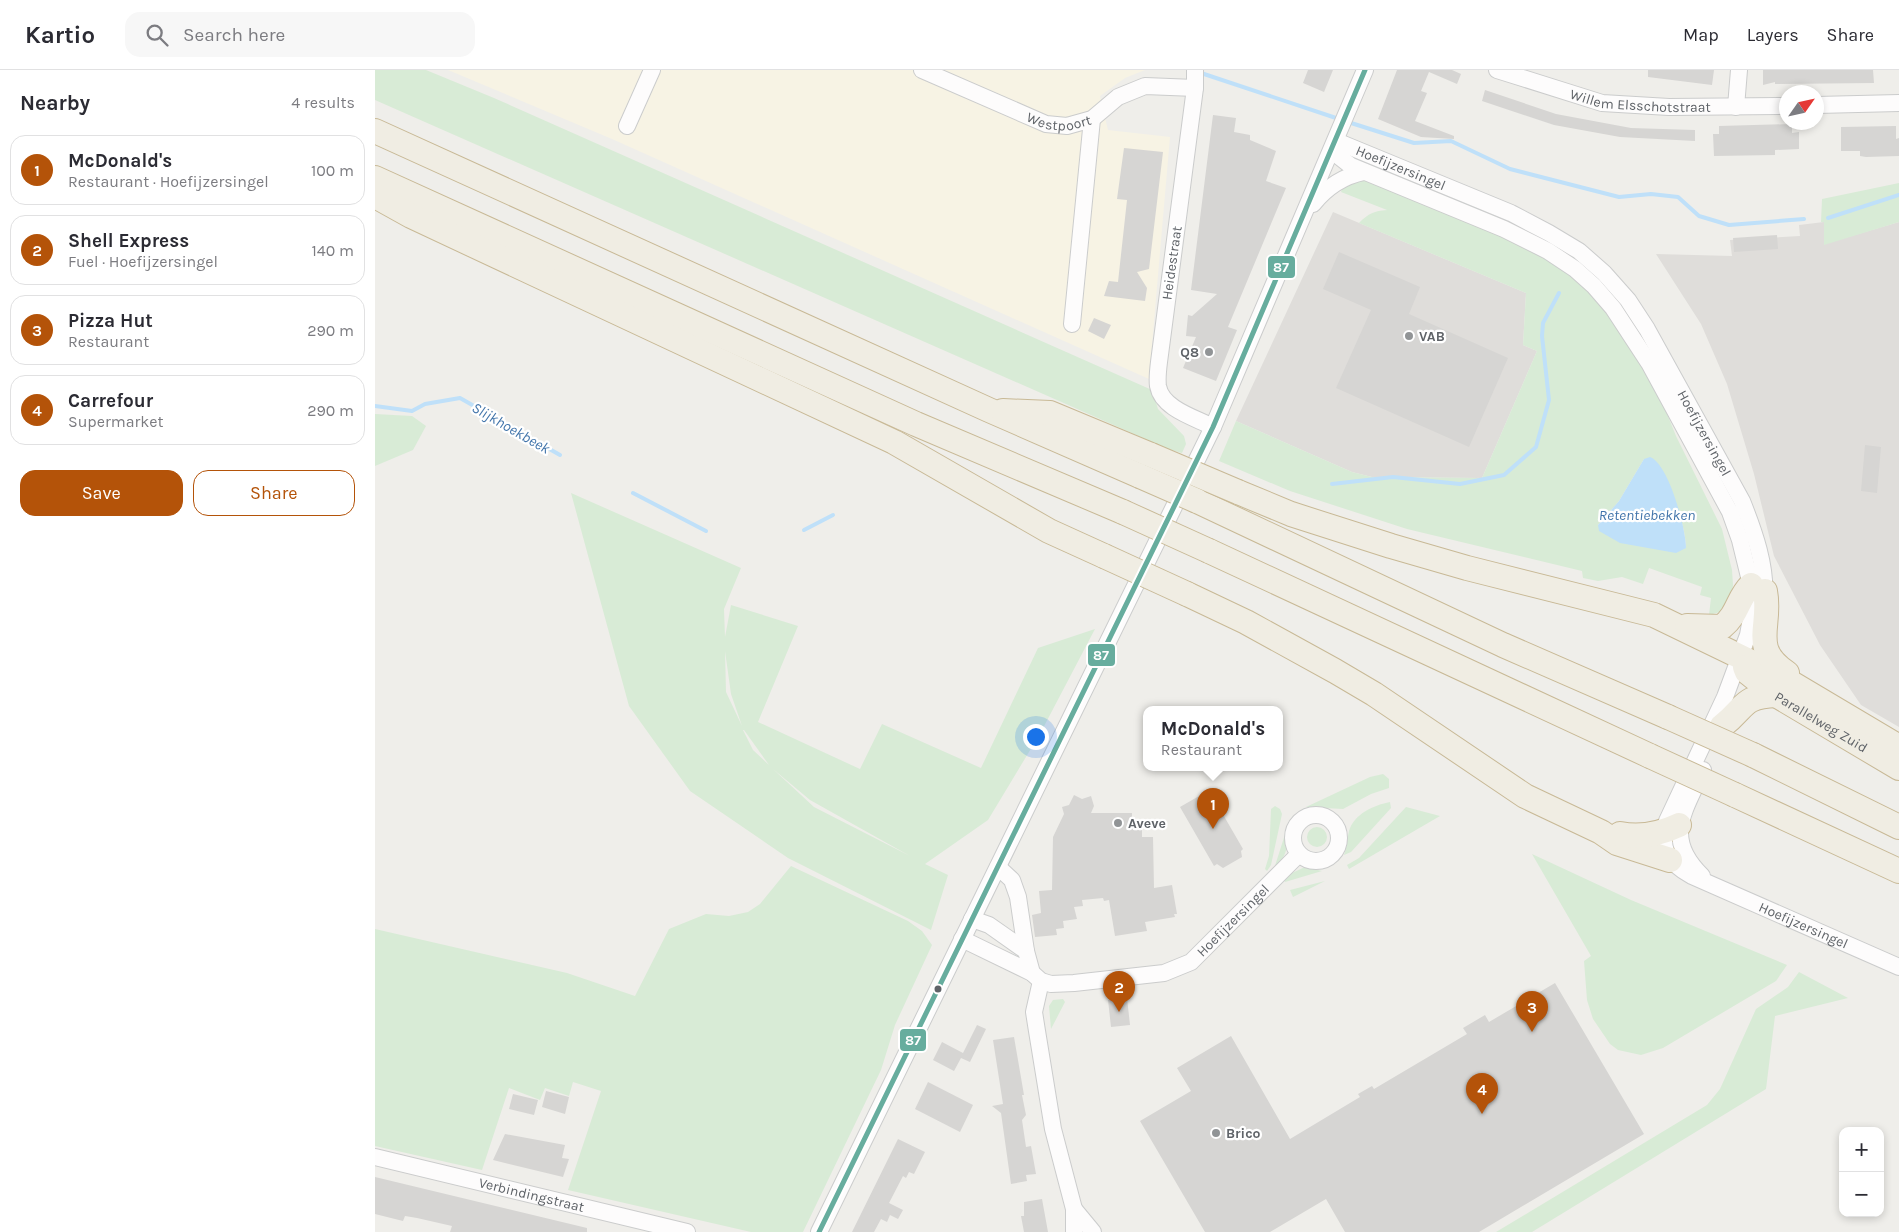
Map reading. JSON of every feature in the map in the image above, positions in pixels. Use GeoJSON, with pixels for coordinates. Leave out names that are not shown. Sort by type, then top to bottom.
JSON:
{"type":"FeatureCollection","features":[{"type":"Feature","properties":{"kind":"highway"},"geometry":{"type":"LineString","coordinates":[[375,131],[989,410],[1228,515],[1503,644],[1753,755],[1899,827]]}},
{"type":"Feature","properties":{"kind":"highway"},"geometry":{"type":"LineString","coordinates":[[375,178],[916,424],[1123,512],[1209,551],[1899,871]]}},
{"type":"Feature","properties":{"kind":"highway"},"geometry":{"type":"LineString","coordinates":[[375,196],[411,216],[894,442],[1049,531],[1246,622],[1374,694],[1525,796],[1601,832],[1617,843],[1670,860]]}},
{"type":"Feature","properties":{"kind":"highway"},"geometry":{"type":"LineString","coordinates":[[989,410],[1050,413],[1291,514],[1467,568],[1655,615],[1746,663]]}},
{"type":"Feature","properties":{"kind":"highway"},"geometry":{"type":"LineString","coordinates":[[1674,624],[1713,628],[1722,627],[1733,618],[1739,607],[1741,595],[1758,588],[1767,602],[1763,633],[1767,654],[1773,662],[1791,676],[1808,694]]}},
{"type":"Feature","properties":{"kind":"highway","name":"Parallelweg Zuid"},"geometry":{"type":"LineString","coordinates":[[1746,663],[1808,694],[1899,747]]}},
{"type":"Feature","properties":{"kind":"highway","name":"Parallelweg Zuid"},"geometry":{"type":"LineString","coordinates":[[1746,663],[1776,695],[1899,768]]}},
{"type":"Feature","properties":{"kind":"highway"},"geometry":{"type":"LineString","coordinates":[[1723,726],[1747,700],[1758,696],[1776,695]]}},
{"type":"Feature","properties":{"kind":"highway"},"geometry":{"type":"LineString","coordinates":[[1601,832],[1633,837],[1671,828]]}},
{"type":"Feature","properties":{"kind":"street"},"geometry":{"type":"LineString","coordinates":[[627,126],[653,70]]}},
{"type":"Feature","properties":{"kind":"street","name":"Westpoort"},"geometry":{"type":"LineString","coordinates":[[922,70],[1046,124],[1067,126],[1092,119],[1118,97],[1145,86],[1195,88]]}},
{"type":"Feature","properties":{"kind":"street","name":"Heidestraat"},"geometry":{"type":"LineString","coordinates":[[1195,70],[1195,88],[1159,362],[1158,387],[1165,400],[1194,419],[1213,427]]}},
{"type":"Feature","properties":{"kind":"street"},"geometry":{"type":"LineString","coordinates":[[819,1232],[1213,427],[1306,214],[1365,70]]}},
{"type":"Feature","properties":{"kind":"street","name":"Willem Elsschotstraat"},"geometry":{"type":"LineString","coordinates":[[1497,70],[1541,77],[1602,103],[1669,107],[1779,106]]}},
{"type":"Feature","properties":{"kind":"street"},"geometry":{"type":"LineString","coordinates":[[1737,107],[1739,70]]}},
{"type":"Feature","properties":{"kind":"street"},"geometry":{"type":"LineString","coordinates":[[1824,106],[1899,103]]}},
{"type":"Feature","properties":{"kind":"street"},"geometry":{"type":"LineString","coordinates":[[1072,324],[1092,119]]}},
{"type":"Feature","properties":{"kind":"street","name":"Hoefijzersingel"},"geometry":{"type":"LineString","coordinates":[[1334,146],[1351,166],[1504,229],[1548,251],[1575,269],[1594,286],[1613,308],[1634,338],[1713,478],[1740,540],[1758,588]]}},
{"type":"Feature","properties":{"kind":"street","name":"Hoefijzersingel"},"geometry":{"type":"LineString","coordinates":[[1334,146],[1511,213],[1549,232],[1579,252],[1604,273],[1628,300],[1647,329],[1742,501],[1754,531],[1758,588],[1752,614],[1746,663],[1723,726],[1671,828]]}},
{"type":"Feature","properties":{"kind":"street"},"geometry":{"type":"LineString","coordinates":[[1306,214],[1317,199],[1334,185],[1347,177],[1364,172]]}},
{"type":"Feature","properties":{"kind":"street","name":"Hoefijzersingel"},"geometry":{"type":"LineString","coordinates":[[1671,828],[1746,663]]}},
{"type":"Feature","properties":{"kind":"street"},"geometry":{"type":"LineString","coordinates":[[1670,860],[1665,851],[1671,828]]}},
{"type":"Feature","properties":{"kind":"street","name":"Hoefijzersingel"},"geometry":{"type":"LineString","coordinates":[[1671,828],[1680,840],[1684,855],[1691,866],[1708,883]]}},
{"type":"Feature","properties":{"kind":"street","name":"Hoefijzersingel"},"geometry":{"type":"LineString","coordinates":[[1037,977],[1051,984],[1074,983],[1164,973],[1191,962],[1299,854]]}},
{"type":"Feature","properties":{"kind":"street","name":"Hoefijzersingel"},"geometry":{"type":"LineString","coordinates":[[1670,860],[1678,868],[1708,883],[1899,967]]}},
{"type":"Feature","properties":{"kind":"street"},"geometry":{"type":"LineString","coordinates":[[998,867],[1013,880],[1019,897],[1025,952],[1037,977],[1034,1012],[1053,1129],[1074,1209],[1074,1232]]}},
{"type":"Feature","properties":{"kind":"street"},"geometry":{"type":"LineString","coordinates":[[972,919],[989,925],[1025,952]]}},
{"type":"Feature","properties":{"kind":"street"},"geometry":{"type":"LineString","coordinates":[[962,939],[1037,977]]}},
{"type":"Feature","properties":{"kind":"street","name":"Verbindingstraat"},"geometry":{"type":"LineString","coordinates":[[375,1157],[687,1232]]}},
{"type":"Feature","properties":{"kind":"street"},"geometry":{"type":"LineString","coordinates":[[1074,1209],[1093,1232]]}},
{"type":"Feature","properties":{"kind":"shaded area"},"geometry":{"type":"Polygon","coordinates":[[[448,70],[1145,70],[1125,78],[1100,96],[1108,130],[1170,137],[1149,379],[612,139],[448,70]]]}},
{"type":"Feature","properties":{"kind":"shaded area"},"geometry":{"type":"Polygon","coordinates":[[[1333,212],[1526,293],[1523,345],[1537,351],[1482,478],[1372,477],[1352,472],[1236,421],[1333,212]]]}},
{"type":"Feature","properties":{"kind":"shaded area"},"geometry":{"type":"Polygon","coordinates":[[[1824,222],[1824,244],[1899,222],[1899,727],[1861,705],[1820,645],[1774,556],[1754,474],[1727,384],[1701,324],[1656,254],[1732,256],[1730,240],[1800,236],[1799,225],[1824,222]]]}},
{"type":"Feature","properties":{"kind":"green space"},"geometry":{"type":"Polygon","coordinates":[[[375,70],[426,70],[494,98],[1152,390],[1158,409],[1184,436],[1186,444],[1182,453],[1168,449],[375,100],[375,70]]]}},
{"type":"Feature","properties":{"kind":"green space"},"geometry":{"type":"Polygon","coordinates":[[[1360,179],[1373,182],[1539,252],[1573,275],[1598,298],[1657,389],[1676,436],[1722,529],[1732,570],[1733,585],[1732,596],[1720,612],[1709,615],[1711,598],[1700,595],[1702,587],[1649,568],[1643,584],[1622,577],[1598,581],[1583,578],[1582,571],[1407,529],[1290,491],[1219,461],[1236,421],[1352,472],[1372,477],[1482,478],[1537,351],[1523,345],[1526,293],[1359,223],[1372,213],[1387,210],[1341,192],[1343,187],[1360,179]],[[1644,459],[1619,501],[1598,525],[1662,550],[1686,548],[1685,535],[1678,511],[1644,459]]]}},
{"type":"Feature","properties":{"kind":"green space"},"geometry":{"type":"Polygon","coordinates":[[[1899,183],[1899,222],[1824,245],[1824,222],[1821,222],[1822,199],[1899,183]]]}},
{"type":"Feature","properties":{"kind":"green space"},"geometry":{"type":"Polygon","coordinates":[[[375,414],[412,416],[426,426],[413,450],[375,466],[375,414]]]}},
{"type":"Feature","properties":{"kind":"green space"},"geometry":{"type":"Polygon","coordinates":[[[571,493],[741,568],[724,609],[725,637],[731,605],[798,626],[758,722],[860,769],[882,724],[981,768],[1038,648],[1095,629],[1041,732],[988,820],[925,864],[948,875],[931,930],[788,858],[690,791],[629,706],[571,493]],[[725,651],[726,692],[742,726],[731,694],[725,651]],[[743,730],[753,750],[769,765],[743,730]],[[773,769],[814,807],[910,856],[810,800],[773,769]]]}},
{"type":"Feature","properties":{"kind":"green space"},"geometry":{"type":"Polygon","coordinates":[[[1383,774],[1389,779],[1389,788],[1371,794],[1343,809],[1306,807],[1370,777],[1383,774]]]}},
{"type":"Feature","properties":{"kind":"green space"},"geometry":{"type":"Polygon","coordinates":[[[1390,802],[1391,808],[1351,852],[1344,855],[1349,831],[1355,820],[1365,811],[1390,802]]]}},
{"type":"Feature","properties":{"kind":"green space"},"geometry":{"type":"Polygon","coordinates":[[[1275,806],[1280,809],[1282,814],[1271,865],[1267,871],[1265,869],[1269,856],[1271,809],[1275,806]]]}},
{"type":"Feature","properties":{"kind":"green space"},"geometry":{"type":"Polygon","coordinates":[[[1406,807],[1440,816],[1349,869],[1347,865],[1359,858],[1406,807]]]}},
{"type":"Feature","properties":{"kind":"green space"},"geometry":{"type":"Polygon","coordinates":[[[1317,827],[1324,830],[1327,837],[1324,844],[1317,847],[1310,844],[1307,837],[1310,830],[1317,827]]]}},
{"type":"Feature","properties":{"kind":"green space"},"geometry":{"type":"Polygon","coordinates":[[[1287,828],[1285,854],[1274,869],[1287,828]]]}},
{"type":"Feature","properties":{"kind":"green space"},"geometry":{"type":"Polygon","coordinates":[[[1532,854],[1631,900],[1787,965],[1776,981],[1663,1048],[1641,1055],[1618,1050],[1610,1044],[1593,1019],[1587,1000],[1584,961],[1591,956],[1532,854]]]}},
{"type":"Feature","properties":{"kind":"green space"},"geometry":{"type":"Polygon","coordinates":[[[791,866],[908,921],[922,931],[932,945],[895,1025],[881,1070],[803,1232],[751,1232],[568,1190],[601,1091],[573,1082],[569,1096],[545,1088],[540,1100],[509,1088],[482,1170],[375,1146],[375,929],[567,973],[635,996],[669,929],[706,914],[729,916],[748,912],[760,904],[791,866]]]}},
{"type":"Feature","properties":{"kind":"green space"},"geometry":{"type":"Polygon","coordinates":[[[1305,867],[1322,871],[1285,882],[1284,880],[1292,873],[1305,867]]]}},
{"type":"Feature","properties":{"kind":"green space"},"geometry":{"type":"Polygon","coordinates":[[[1325,881],[1293,897],[1290,890],[1325,881]]]}},
{"type":"Feature","properties":{"kind":"green space"},"geometry":{"type":"Polygon","coordinates":[[[1799,972],[1848,998],[1775,1016],[1766,1089],[1532,1232],[1496,1232],[1707,1105],[1720,1089],[1756,1009],[1788,987],[1799,972]]]}},
{"type":"Feature","properties":{"kind":"green space"},"geometry":{"type":"Polygon","coordinates":[[[1063,999],[1065,1002],[1051,1029],[1049,1006],[1053,1000],[1063,999]]]}},
{"type":"Feature","properties":{"kind":"water","name":"Retentiebekken"},"geometry":{"type":"Polygon","coordinates":[[[1650,457],[1657,462],[1664,472],[1680,513],[1686,548],[1676,553],[1620,543],[1599,531],[1598,525],[1619,501],[1644,459],[1650,457]]]}},
{"type":"Feature","properties":{"kind":"building"},"geometry":{"type":"Polygon","coordinates":[[[1308,70],[1333,70],[1324,92],[1303,83],[1308,70]]]}},
{"type":"Feature","properties":{"kind":"building"},"geometry":{"type":"Polygon","coordinates":[[[1397,70],[1452,70],[1461,74],[1457,84],[1429,72],[1421,91],[1427,93],[1415,121],[1454,136],[1454,139],[1421,137],[1378,119],[1397,70]]]}},
{"type":"Feature","properties":{"kind":"building"},"geometry":{"type":"Polygon","coordinates":[[[1648,70],[1714,70],[1712,85],[1648,77],[1648,70]]]}},
{"type":"Feature","properties":{"kind":"building"},"geometry":{"type":"Polygon","coordinates":[[[1763,70],[1873,70],[1874,83],[1775,84],[1775,82],[1763,85],[1763,70]]]}},
{"type":"Feature","properties":{"kind":"building"},"geometry":{"type":"Polygon","coordinates":[[[1485,90],[1556,114],[1631,128],[1695,130],[1695,141],[1620,137],[1554,125],[1482,101],[1485,90]]]}},
{"type":"Feature","properties":{"kind":"building"},"geometry":{"type":"Polygon","coordinates":[[[1213,115],[1236,118],[1234,132],[1250,135],[1250,140],[1276,151],[1266,181],[1286,188],[1228,327],[1237,330],[1216,381],[1183,368],[1196,337],[1186,336],[1188,315],[1192,316],[1217,294],[1191,290],[1213,115]]]}},
{"type":"Feature","properties":{"kind":"building"},"geometry":{"type":"Polygon","coordinates":[[[1779,124],[1779,130],[1792,130],[1792,133],[1799,132],[1799,149],[1775,150],[1775,155],[1714,156],[1713,134],[1719,134],[1719,126],[1779,124]]]}},
{"type":"Feature","properties":{"kind":"building"},"geometry":{"type":"Polygon","coordinates":[[[1896,126],[1896,139],[1899,138],[1899,156],[1866,157],[1860,156],[1860,151],[1841,151],[1841,127],[1896,126]]]}},
{"type":"Feature","properties":{"kind":"building"},"geometry":{"type":"Polygon","coordinates":[[[1124,148],[1163,152],[1149,269],[1137,272],[1147,288],[1145,301],[1104,296],[1109,281],[1118,282],[1127,200],[1117,199],[1124,148]]]}},
{"type":"Feature","properties":{"kind":"building"},"geometry":{"type":"Polygon","coordinates":[[[1777,235],[1778,249],[1734,252],[1733,238],[1777,235]]]}},
{"type":"Feature","properties":{"kind":"building","name":"VAB"},"geometry":{"type":"Polygon","coordinates":[[[1339,252],[1420,287],[1409,314],[1508,358],[1469,447],[1336,388],[1371,310],[1323,289],[1339,252]]]}},
{"type":"Feature","properties":{"kind":"building"},"geometry":{"type":"Polygon","coordinates":[[[1094,318],[1111,325],[1104,339],[1088,331],[1094,318]]]}},
{"type":"Feature","properties":{"kind":"building"},"geometry":{"type":"Polygon","coordinates":[[[1865,445],[1881,447],[1877,493],[1861,491],[1865,445]]]}},
{"type":"Feature","properties":{"kind":"building"},"geometry":{"type":"Polygon","coordinates":[[[1206,792],[1208,794],[1210,792],[1243,849],[1241,851],[1242,857],[1223,868],[1217,864],[1214,866],[1180,807],[1206,792]]]}},
{"type":"Feature","properties":{"kind":"building"},"geometry":{"type":"Polygon","coordinates":[[[1074,795],[1082,799],[1091,796],[1094,806],[1091,813],[1132,813],[1132,818],[1136,818],[1136,824],[1142,825],[1142,837],[1153,837],[1154,888],[1172,885],[1177,914],[1174,914],[1175,917],[1145,922],[1147,931],[1115,936],[1109,900],[1104,901],[1103,898],[1082,900],[1083,906],[1074,907],[1077,919],[1063,921],[1064,928],[1056,929],[1057,935],[1035,937],[1032,915],[1041,913],[1039,891],[1052,890],[1053,837],[1064,814],[1062,807],[1069,805],[1074,795]]]}},
{"type":"Feature","properties":{"kind":"building"},"geometry":{"type":"Polygon","coordinates":[[[1555,983],[1644,1134],[1479,1232],[1345,1232],[1326,1199],[1270,1232],[1205,1232],[1140,1121],[1191,1091],[1177,1068],[1231,1036],[1290,1139],[1360,1097],[1358,1094],[1372,1086],[1374,1089],[1467,1034],[1463,1028],[1485,1015],[1489,1022],[1555,983]]]}},
{"type":"Feature","properties":{"kind":"building"},"geometry":{"type":"Polygon","coordinates":[[[1127,998],[1130,1025],[1111,1027],[1108,1000],[1127,998]]]}},
{"type":"Feature","properties":{"kind":"building"},"geometry":{"type":"Polygon","coordinates":[[[977,1025],[986,1029],[970,1062],[961,1058],[954,1071],[933,1060],[942,1042],[963,1053],[977,1025]]]}},
{"type":"Feature","properties":{"kind":"building"},"geometry":{"type":"Polygon","coordinates":[[[1014,1037],[1024,1095],[1022,1095],[1026,1115],[1022,1120],[1026,1147],[1031,1146],[1036,1174],[1026,1175],[1027,1181],[1011,1184],[1001,1113],[992,1106],[1003,1104],[993,1040],[1014,1037]]]}},
{"type":"Feature","properties":{"kind":"building"},"geometry":{"type":"Polygon","coordinates":[[[928,1082],[973,1105],[960,1132],[915,1109],[928,1082]]]}},
{"type":"Feature","properties":{"kind":"building"},"geometry":{"type":"Polygon","coordinates":[[[546,1091],[569,1097],[565,1114],[542,1107],[546,1091]]]}},
{"type":"Feature","properties":{"kind":"building"},"geometry":{"type":"Polygon","coordinates":[[[513,1094],[538,1100],[534,1115],[509,1109],[513,1094]]]}},
{"type":"Feature","properties":{"kind":"building"},"geometry":{"type":"Polygon","coordinates":[[[505,1134],[565,1145],[562,1158],[569,1159],[563,1177],[493,1160],[505,1134]]]}},
{"type":"Feature","properties":{"kind":"building"},"geometry":{"type":"Polygon","coordinates":[[[898,1139],[925,1152],[914,1174],[909,1172],[906,1178],[903,1176],[889,1203],[903,1210],[898,1219],[890,1215],[887,1222],[881,1219],[874,1232],[852,1232],[898,1139]]]}},
{"type":"Feature","properties":{"kind":"building"},"geometry":{"type":"Polygon","coordinates":[[[375,1177],[587,1228],[587,1232],[450,1232],[452,1226],[405,1216],[403,1221],[375,1214],[375,1177]]]}},
{"type":"Feature","properties":{"kind":"building"},"geometry":{"type":"Polygon","coordinates":[[[1042,1199],[1048,1232],[1024,1232],[1021,1216],[1024,1216],[1024,1202],[1042,1199]]]}},
{"type":"Feature","properties":{"kind":"waterway"},"geometry":{"type":"LineString","coordinates":[[1201,73],[1339,119]]}},
{"type":"Feature","properties":{"kind":"waterway"},"geometry":{"type":"LineString","coordinates":[[1348,122],[1414,143],[1451,141],[1510,169],[1619,197],[1651,194],[1678,197],[1699,216],[1729,225],[1804,219]]}},
{"type":"Feature","properties":{"kind":"waterway"},"geometry":{"type":"LineString","coordinates":[[1828,218],[1899,195]]}},
{"type":"Feature","properties":{"kind":"waterway","name":"Slijkhoekbeek"},"geometry":{"type":"LineString","coordinates":[[1332,484],[1393,477],[1460,484],[1504,475],[1536,447],[1549,400],[1542,336],[1543,323],[1559,293]]}},
{"type":"Feature","properties":{"kind":"waterway","name":"Slijkhoekbeek"},"geometry":{"type":"LineString","coordinates":[[375,406],[412,411],[425,404],[460,398],[560,455]]}},
{"type":"Feature","properties":{"kind":"waterway","name":"Slijkhoekbeek"},"geometry":{"type":"LineString","coordinates":[[633,493],[706,531]]}},
{"type":"Feature","properties":{"kind":"waterway","name":"Slijkhoekbeek"},"geometry":{"type":"LineString","coordinates":[[804,530],[833,515]]}},
{"type":"Feature","properties":{"kind":"transit line","name":"87"},"geometry":{"type":"LineString","coordinates":[[819,1232],[1213,427],[1365,70]]}},
{"type":"Feature","properties":{"kind":"place","name":"VAB"},"geometry":{"type":"Point","coordinates":[1409,336]}},
{"type":"Feature","properties":{"kind":"place","name":"Q8"},"geometry":{"type":"Point","coordinates":[1209,352]}},
{"type":"Feature","properties":{"kind":"place","name":"Aveve"},"geometry":{"type":"Point","coordinates":[1118,823]}},
{"type":"Feature","properties":{"kind":"place","name":"McDonald's"},"geometry":{"type":"Point","coordinates":[1213,829]}},
{"type":"Feature","properties":{"kind":"place","name":"Shell Express"},"geometry":{"type":"Point","coordinates":[1119,1012]}},
{"type":"Feature","properties":{"kind":"place","name":"Pizza Hut"},"geometry":{"type":"Point","coordinates":[1532,1032]}},
{"type":"Feature","properties":{"kind":"place","name":"Carrefour"},"geometry":{"type":"Point","coordinates":[1482,1114]}},
{"type":"Feature","properties":{"kind":"place","name":"Brico"},"geometry":{"type":"Point","coordinates":[1216,1133]}}]}
